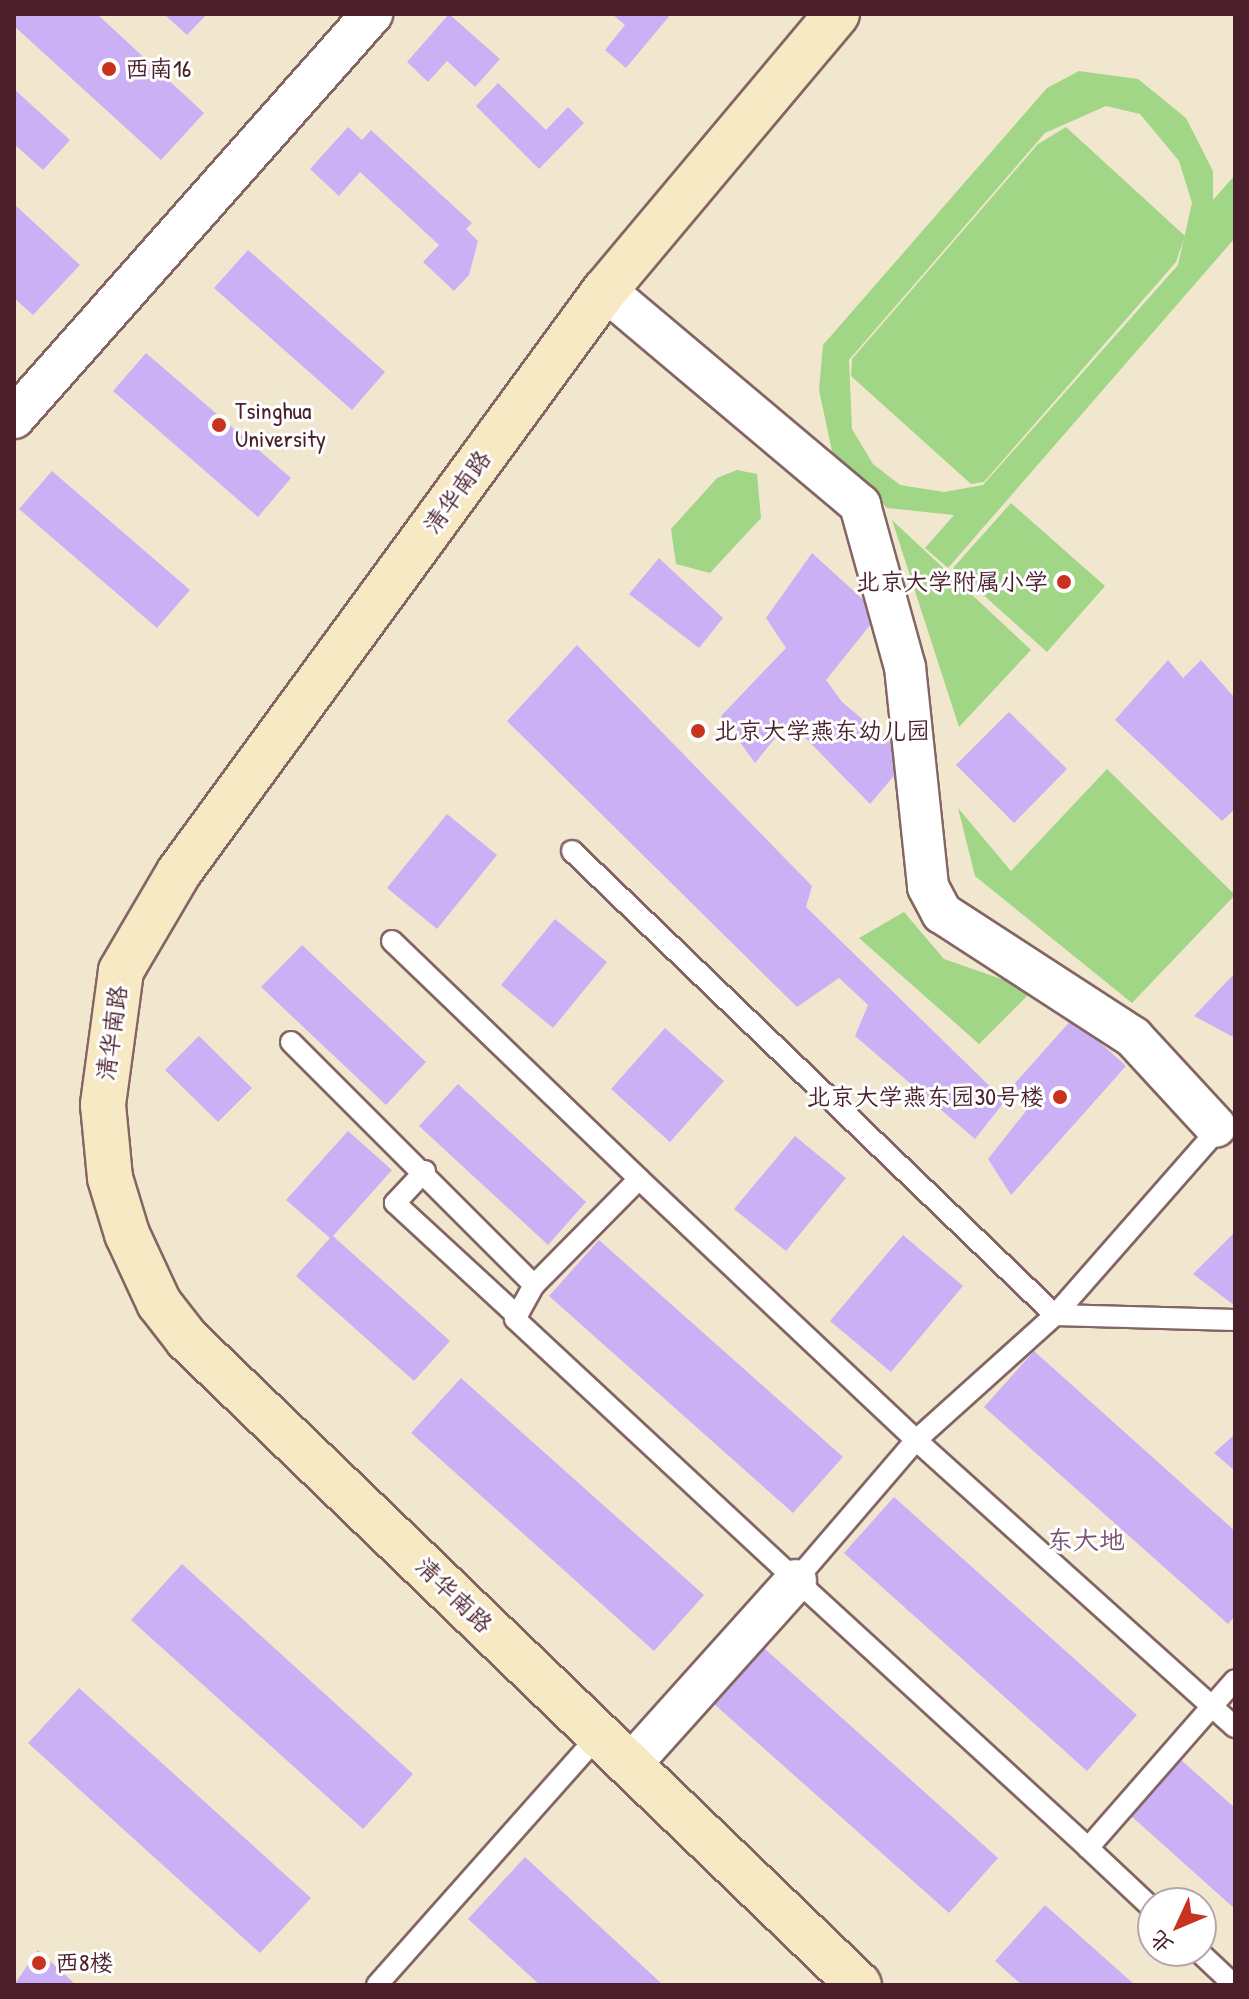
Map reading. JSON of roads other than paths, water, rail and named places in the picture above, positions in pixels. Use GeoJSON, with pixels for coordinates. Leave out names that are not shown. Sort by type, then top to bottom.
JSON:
{"type":"FeatureCollection","features":[{"type":"Feature","properties":{"kind":"street"},"geometry":{"type":"LineString","coordinates":[[14,418],[372,14]]}},
{"type":"Feature","properties":{"kind":"street","name":"清华南路"},"geometry":{"type":"LineString","coordinates":[[837,14],[605,290],[144,924],[121,971],[103,1105],[110,1178],[127,1234],[159,1303],[187,1339],[859,1985]]}},
{"type":"Feature","properties":{"kind":"street"},"geometry":{"type":"LineString","coordinates":[[605,290],[860,505],[905,667],[928,887],[942,913],[1133,1037],[1226,1130]]}},
{"type":"Feature","properties":{"kind":"street"},"geometry":{"type":"LineString","coordinates":[[631,1764],[796,1580]]}},
{"type":"Feature","properties":{"kind":"lane"},"geometry":{"type":"LineString","coordinates":[[572,851],[1055,1315],[1235,1320]]}},
{"type":"Feature","properties":{"kind":"lane"},"geometry":{"type":"LineString","coordinates":[[392,941],[916,1440],[1235,1727]]}},
{"type":"Feature","properties":{"kind":"lane"},"geometry":{"type":"LineString","coordinates":[[291,1042],[425,1171],[534,1285]]}},
{"type":"Feature","properties":{"kind":"lane"},"geometry":{"type":"LineString","coordinates":[[796,1580],[916,1440],[1055,1315],[1226,1130]]}},
{"type":"Feature","properties":{"kind":"lane"},"geometry":{"type":"LineString","coordinates":[[425,1171],[395,1203],[796,1580],[1137,1894]]}},
{"type":"Feature","properties":{"kind":"lane"},"geometry":{"type":"LineString","coordinates":[[513,1312],[534,1285],[639,1179]]}},
{"type":"Feature","properties":{"kind":"lane"},"geometry":{"type":"LineString","coordinates":[[1088,1848],[1235,1680]]}},
{"type":"Feature","properties":{"kind":"lane"},"geometry":{"type":"LineString","coordinates":[[377,1985],[599,1735]]}},
{"type":"Feature","properties":{"kind":"lane"},"geometry":{"type":"LineString","coordinates":[[1215,1967],[1234,1985]]}},
{"type":"Feature","properties":{"kind":"place","name":"西南16"},"geometry":{"type":"Point","coordinates":[109,69]}},
{"type":"Feature","properties":{"kind":"place","name":"Tsinghua University"},"geometry":{"type":"Point","coordinates":[219,425]}},
{"type":"Feature","properties":{"kind":"place","name":"北京大学附属小学"},"geometry":{"type":"Point","coordinates":[1064,582]}},
{"type":"Feature","properties":{"kind":"place","name":"北京大学燕东幼儿园"},"geometry":{"type":"Point","coordinates":[698,731]}},
{"type":"Feature","properties":{"kind":"place","name":"北京大学燕东园30号楼"},"geometry":{"type":"Point","coordinates":[1060,1097]}},
{"type":"Feature","properties":{"kind":"place","name":"西8楼"},"geometry":{"type":"Point","coordinates":[39,1963]}},
{"type":"Feature","properties":{"kind":"district","name":"东大地"},"geometry":{"type":"Point","coordinates":[1086,1540]}}]}
